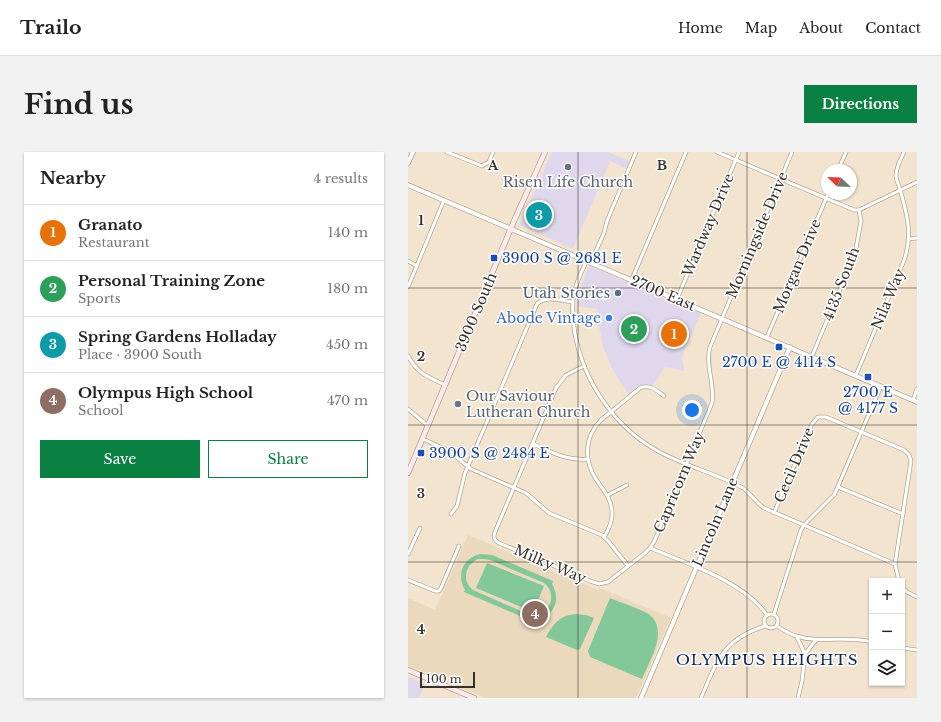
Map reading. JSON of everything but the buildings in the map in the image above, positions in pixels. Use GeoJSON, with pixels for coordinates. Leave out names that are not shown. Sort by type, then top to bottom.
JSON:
{"type":"FeatureCollection","features":[{"type":"Feature","properties":{"kind":"main road","name":"3900 South"},"geometry":{"type":"LineString","coordinates":[[408,473],[545,152]]}},
{"type":"Feature","properties":{"kind":"main road"},"geometry":{"type":"LineString","coordinates":[[408,670],[473,698]]}},
{"type":"Feature","properties":{"kind":"street"},"geometry":{"type":"LineString","coordinates":[[408,163],[412,152]]}},
{"type":"Feature","properties":{"kind":"street"},"geometry":{"type":"LineString","coordinates":[[447,152],[478,165],[485,165],[489,162],[493,152]]}},
{"type":"Feature","properties":{"kind":"street"},"geometry":{"type":"LineString","coordinates":[[636,152],[607,221],[604,233],[576,285],[573,302],[574,329],[577,345],[584,366],[595,389],[611,412],[625,427],[663,454],[732,483],[746,491],[761,506],[774,513],[895,564]]}},
{"type":"Feature","properties":{"kind":"street"},"geometry":{"type":"LineString","coordinates":[[632,280],[686,152]]}},
{"type":"Feature","properties":{"kind":"street"},"geometry":{"type":"LineString","coordinates":[[717,152],[821,197]]}},
{"type":"Feature","properties":{"kind":"street","name":"Wardway Drive"},"geometry":{"type":"LineString","coordinates":[[677,299],[739,152]]}},
{"type":"Feature","properties":{"kind":"street","name":"Morningside Drive"},"geometry":{"type":"LineString","coordinates":[[722,318],[792,152]]}},
{"type":"Feature","properties":{"kind":"street"},"geometry":{"type":"LineString","coordinates":[[841,164],[846,152]]}},
{"type":"Feature","properties":{"kind":"street","name":"Nila Way"},"geometry":{"type":"LineString","coordinates":[[856,375],[903,262],[909,239],[908,220],[901,190],[896,177],[896,173],[904,152]]}},
{"type":"Feature","properties":{"kind":"street"},"geometry":{"type":"LineString","coordinates":[[828,200],[852,210],[859,210],[917,182]]}},
{"type":"Feature","properties":{"kind":"street","name":"2700 East"},"geometry":{"type":"LineString","coordinates":[[408,185],[512,228],[915,401]]}},
{"type":"Feature","properties":{"kind":"street"},"geometry":{"type":"LineString","coordinates":[[408,287],[444,200]]}},
{"type":"Feature","properties":{"kind":"street","name":"Morgan Drive"},"geometry":{"type":"LineString","coordinates":[[767,337],[826,200]]}},
{"type":"Feature","properties":{"kind":"street","name":"4135 South"},"geometry":{"type":"LineString","coordinates":[[812,356],[855,254],[861,221],[859,210]]}},
{"type":"Feature","properties":{"kind":"street"},"geometry":{"type":"LineString","coordinates":[[909,239],[917,238]]}},
{"type":"Feature","properties":{"kind":"street"},"geometry":{"type":"LineString","coordinates":[[408,261],[417,266]]}},
{"type":"Feature","properties":{"kind":"street"},"geometry":{"type":"LineString","coordinates":[[451,514],[457,506],[464,476],[537,304],[546,299],[573,302]]}},
{"type":"Feature","properties":{"kind":"street","name":"Capricorn Way"},"geometry":{"type":"LineString","coordinates":[[608,582],[650,548],[687,464],[712,403],[713,392],[708,353],[722,318]]}},
{"type":"Feature","properties":{"kind":"street","name":"Lincoln Lane"},"geometry":{"type":"LineString","coordinates":[[641,698],[790,347]]}},
{"type":"Feature","properties":{"kind":"street"},"geometry":{"type":"LineString","coordinates":[[408,356],[420,373],[445,384]]}},
{"type":"Feature","properties":{"kind":"street"},"geometry":{"type":"LineString","coordinates":[[514,487],[559,384],[570,373],[584,366]]}},
{"type":"Feature","properties":{"kind":"street"},"geometry":{"type":"LineString","coordinates":[[774,614],[804,525],[834,495],[880,386]]}},
{"type":"Feature","properties":{"kind":"street"},"geometry":{"type":"LineString","coordinates":[[604,537],[612,518],[612,506],[608,495],[594,475],[588,459],[588,445],[592,433],[599,422],[638,389],[643,387],[652,388],[664,396]]}},
{"type":"Feature","properties":{"kind":"street"},"geometry":{"type":"LineString","coordinates":[[915,401],[917,389]]}},
{"type":"Feature","properties":{"kind":"street"},"geometry":{"type":"LineString","coordinates":[[408,409],[428,427]]}},
{"type":"Feature","properties":{"kind":"street","name":"Cecil Drive"},"geometry":{"type":"LineString","coordinates":[[774,513],[814,420],[818,417],[824,417],[861,432]]}},
{"type":"Feature","properties":{"kind":"street"},"geometry":{"type":"LineString","coordinates":[[861,432],[904,450],[911,458],[895,564],[898,578]]}},
{"type":"Feature","properties":{"kind":"street"},"geometry":{"type":"LineString","coordinates":[[423,439],[449,451],[468,467],[529,495],[549,513],[604,537],[628,566]]}},
{"type":"Feature","properties":{"kind":"street"},"geometry":{"type":"LineString","coordinates":[[532,444],[567,458],[588,459]]}},
{"type":"Feature","properties":{"kind":"street"},"geometry":{"type":"LineString","coordinates":[[608,495],[627,485]]}},
{"type":"Feature","properties":{"kind":"street","name":"Milky Way"},"geometry":{"type":"LineString","coordinates":[[514,487],[495,532],[494,538],[499,543],[590,581],[599,584],[608,582]]}},
{"type":"Feature","properties":{"kind":"street"},"geometry":{"type":"LineString","coordinates":[[838,487],[903,514]]}},
{"type":"Feature","properties":{"kind":"street"},"geometry":{"type":"LineString","coordinates":[[408,554],[420,528]]}},
{"type":"Feature","properties":{"kind":"street"},"geometry":{"type":"LineString","coordinates":[[408,580],[437,592],[441,588],[459,546]]}},
{"type":"Feature","properties":{"kind":"street"},"geometry":{"type":"LineString","coordinates":[[650,548],[714,575],[740,590],[762,608],[767,615]]}},
{"type":"Feature","properties":{"kind":"street"},"geometry":{"type":"LineString","coordinates":[[905,590],[917,597]]}},
{"type":"Feature","properties":{"kind":"street"},"geometry":{"type":"LineString","coordinates":[[767,615],[774,614]]}},
{"type":"Feature","properties":{"kind":"street"},"geometry":{"type":"LineString","coordinates":[[774,614],[778,619],[777,626]]}},
{"type":"Feature","properties":{"kind":"street"},"geometry":{"type":"LineString","coordinates":[[765,626],[764,619],[767,615]]}},
{"type":"Feature","properties":{"kind":"street"},"geometry":{"type":"LineString","coordinates":[[701,698],[715,665],[723,651],[737,639],[752,630],[765,626],[771,629],[777,626]]}},
{"type":"Feature","properties":{"kind":"street"},"geometry":{"type":"LineString","coordinates":[[777,626],[797,637],[816,640],[856,639],[869,641]]}},
{"type":"Feature","properties":{"kind":"street"},"geometry":{"type":"LineString","coordinates":[[797,637],[805,654],[802,682],[798,698]]}},
{"type":"Feature","properties":{"kind":"street"},"geometry":{"type":"LineString","coordinates":[[805,654],[816,640]]}},
{"type":"Feature","properties":{"kind":"street"},"geometry":{"type":"LineString","coordinates":[[905,648],[917,650]]}},
{"type":"Feature","properties":{"kind":"shaded area"},"geometry":{"type":"Polygon","coordinates":[[[552,152],[608,152],[630,161],[627,169],[610,161],[573,249],[519,225],[552,152]]]}},
{"type":"Feature","properties":{"kind":"shaded area"},"geometry":{"type":"Polygon","coordinates":[[[589,266],[701,313],[682,356],[684,371],[665,367],[653,385],[642,385],[637,387],[629,395],[614,372],[603,347],[597,309],[577,306],[579,292],[589,266]]]}},
{"type":"Feature","properties":{"kind":"shaded area"},"geometry":{"type":"Polygon","coordinates":[[[468,535],[598,590],[599,588],[605,590],[671,618],[636,698],[485,698],[408,666],[408,598],[435,610],[468,535]]]}},
{"type":"Feature","properties":{"kind":"shaded area"},"geometry":{"type":"Polygon","coordinates":[[[408,677],[425,684],[419,698],[408,698],[408,677]]]}},
{"type":"Feature","properties":{"kind":"green space"},"geometry":{"type":"Polygon","coordinates":[[[480,554],[492,555],[553,581],[552,584],[555,590],[556,602],[551,612],[547,616],[535,620],[534,622],[464,592],[465,590],[462,584],[461,573],[465,563],[474,556],[480,554]],[[478,559],[473,562],[467,570],[467,582],[473,590],[530,615],[537,615],[547,609],[550,604],[551,593],[544,583],[490,560],[478,559]]]}},
{"type":"Feature","properties":{"kind":"green space"},"geometry":{"type":"Polygon","coordinates":[[[487,563],[544,586],[533,612],[476,588],[487,563]]]}},
{"type":"Feature","properties":{"kind":"green space"},"geometry":{"type":"Polygon","coordinates":[[[610,598],[647,613],[655,622],[658,629],[656,647],[642,679],[590,657],[588,651],[610,598]]]}},
{"type":"Feature","properties":{"kind":"green space"},"geometry":{"type":"Polygon","coordinates":[[[569,615],[586,615],[594,618],[580,649],[577,650],[546,637],[557,621],[569,615]]]}},
{"type":"Feature","properties":{"kind":"place","name":"Risen Life Church"},"geometry":{"type":"Point","coordinates":[568,167]}},
{"type":"Feature","properties":{"kind":"place","name":"Spring Gardens Holladay"},"geometry":{"type":"Point","coordinates":[539,215]}},
{"type":"Feature","properties":{"kind":"place","name":"3900 S @ 2681 E"},"geometry":{"type":"Point","coordinates":[494,258]}},
{"type":"Feature","properties":{"kind":"place","name":"Utah Stories"},"geometry":{"type":"Point","coordinates":[618,293]}},
{"type":"Feature","properties":{"kind":"place","name":"Abode Vintage"},"geometry":{"type":"Point","coordinates":[609,318]}},
{"type":"Feature","properties":{"kind":"place","name":"Personal Training Zone"},"geometry":{"type":"Point","coordinates":[634,329]}},
{"type":"Feature","properties":{"kind":"place","name":"Granato"},"geometry":{"type":"Point","coordinates":[674,334]}},
{"type":"Feature","properties":{"kind":"place","name":"2700 E @ 4114 S"},"geometry":{"type":"Point","coordinates":[779,347]}},
{"type":"Feature","properties":{"kind":"place","name":"2700 E @ 4177 S"},"geometry":{"type":"Point","coordinates":[868,377]}},
{"type":"Feature","properties":{"kind":"place","name":"Our Saviour Lutheran Church"},"geometry":{"type":"Point","coordinates":[458,404]}},
{"type":"Feature","properties":{"kind":"place","name":"3900 S @ 2484 E"},"geometry":{"type":"Point","coordinates":[421,453]}},
{"type":"Feature","properties":{"kind":"place","name":"Olympus High School"},"geometry":{"type":"Point","coordinates":[535,614]}},
{"type":"Feature","properties":{"kind":"district","name":"OLYMPUS HEIGHTS"},"geometry":{"type":"Point","coordinates":[767,660]}}]}
